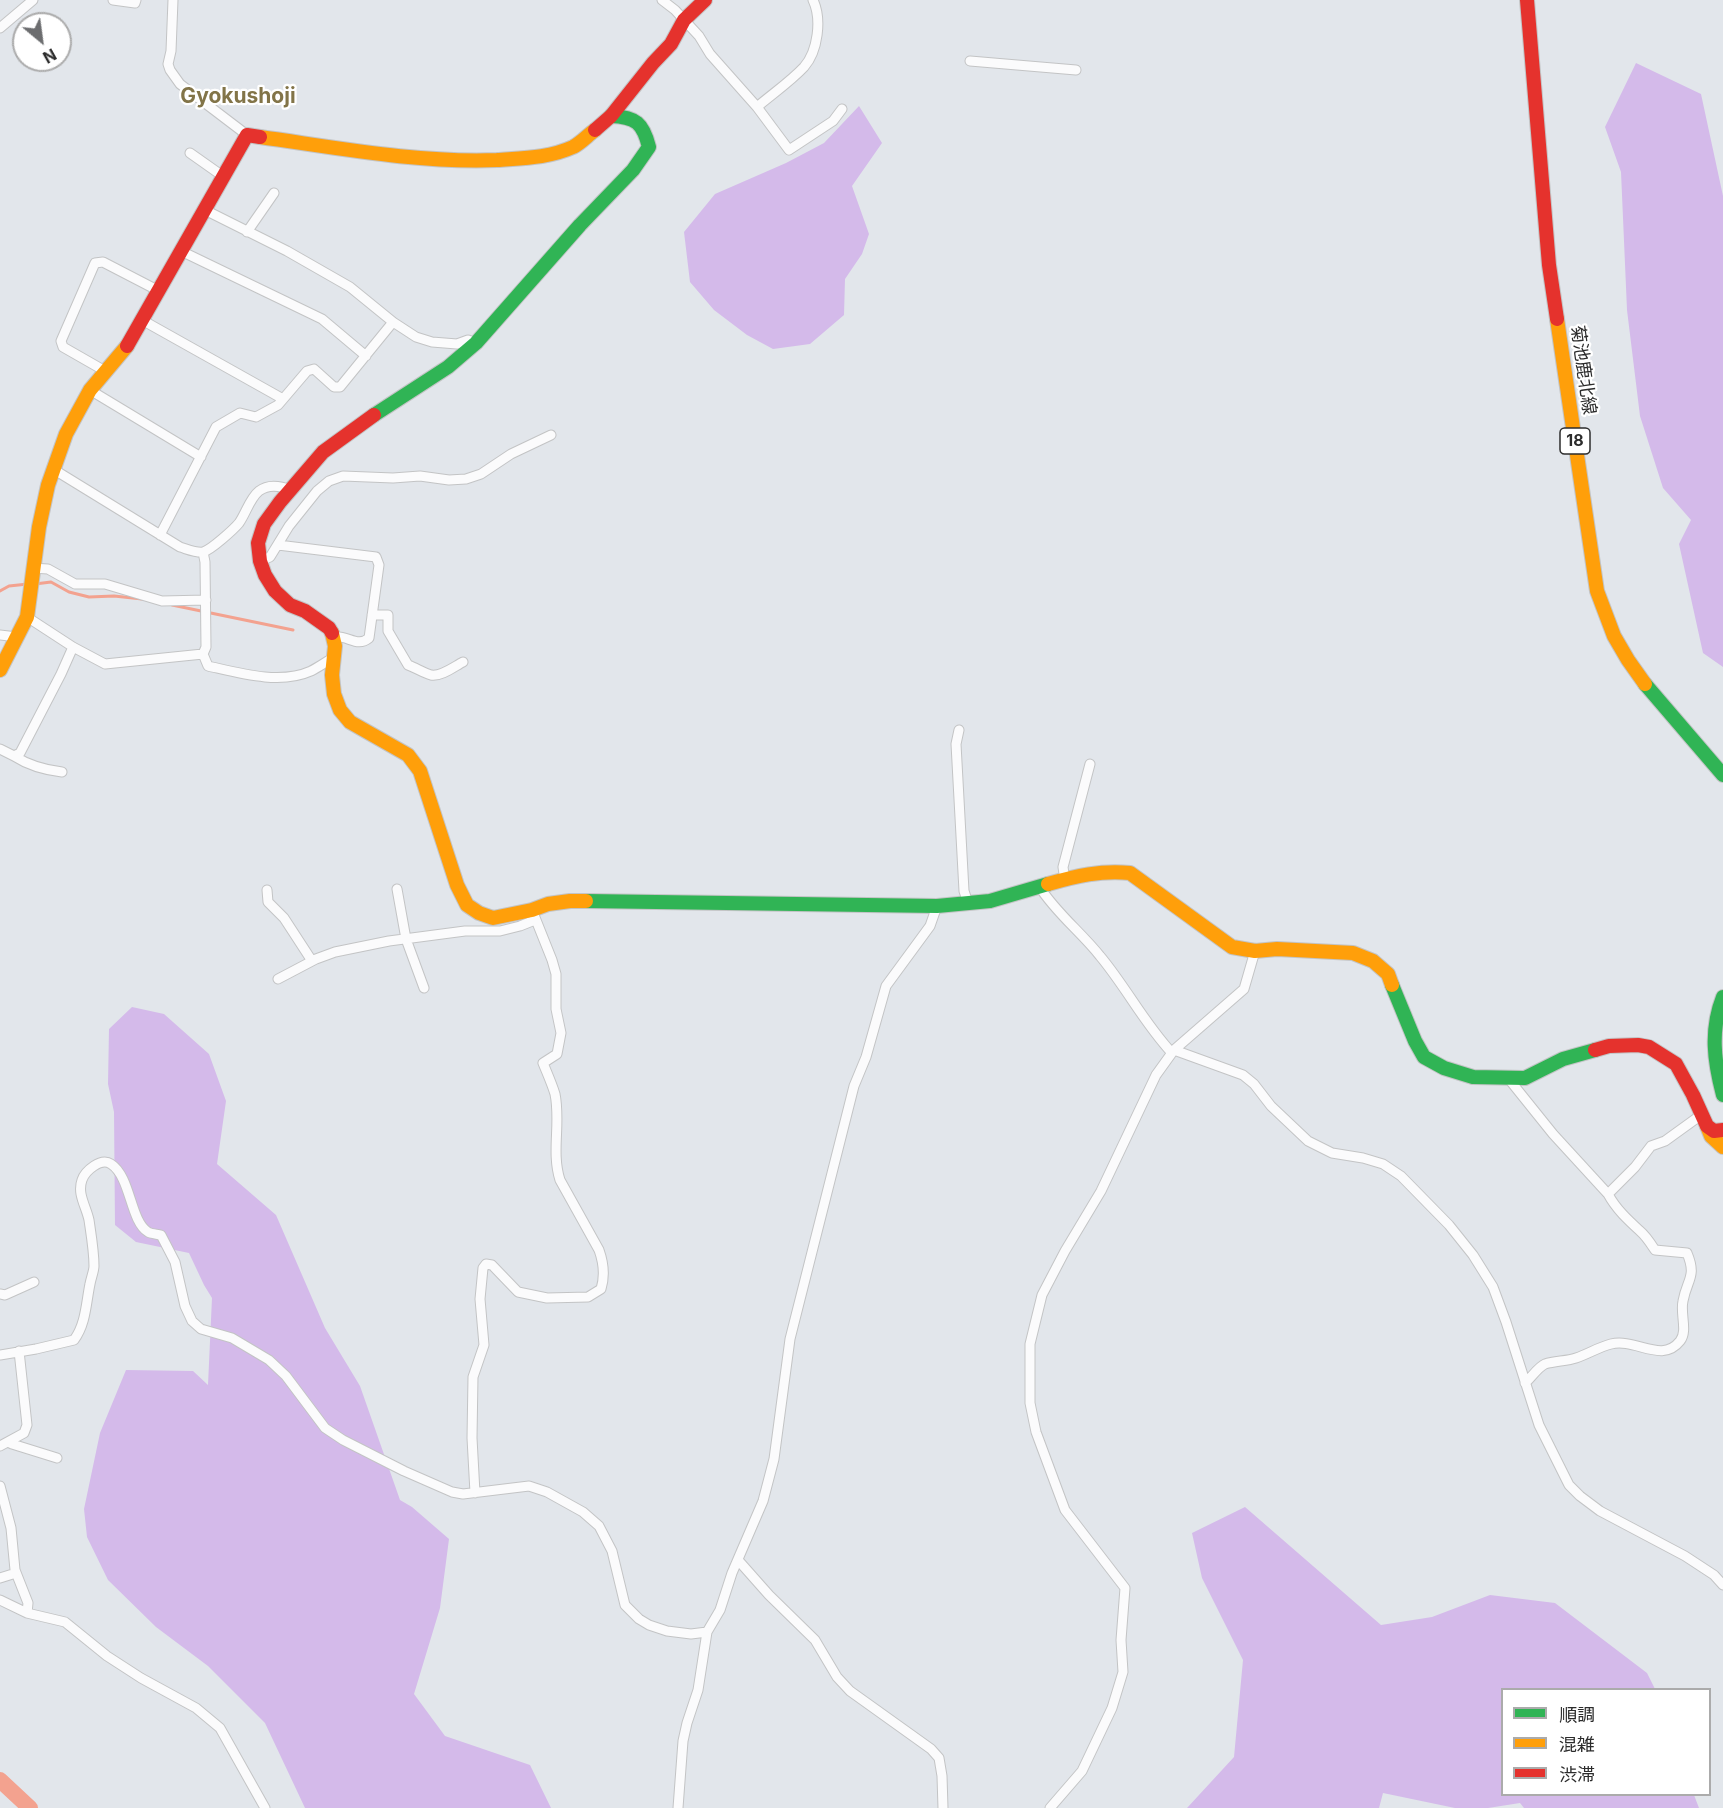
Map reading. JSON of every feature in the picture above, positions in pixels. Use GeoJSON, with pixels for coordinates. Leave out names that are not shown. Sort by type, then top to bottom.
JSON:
{"type":"FeatureCollection","features":[{"type":"Feature","properties":{"kind":"street"},"geometry":{"type":"LineString","coordinates":[[0,28],[33,0]]}},
{"type":"Feature","properties":{"kind":"street"},"geometry":{"type":"LineString","coordinates":[[113,0],[135,3],[136,0]]}},
{"type":"Feature","properties":{"kind":"street"},"geometry":{"type":"LineString","coordinates":[[173,0],[171,51],[168,64],[170,70],[180,84],[247,135],[411,158],[460,161],[535,158],[575,146],[610,116],[671,44],[684,20],[705,0]]}},
{"type":"Feature","properties":{"kind":"street"},"geometry":{"type":"LineString","coordinates":[[662,0],[699,36],[710,54],[757,107],[789,150],[833,121],[842,109]]}},
{"type":"Feature","properties":{"kind":"street"},"geometry":{"type":"LineString","coordinates":[[757,107],[805,66],[819,28],[818,9],[813,0]]}},
{"type":"Feature","properties":{"kind":"street","name":"菊池鹿北線"},"geometry":{"type":"LineString","coordinates":[[1527,0],[1549,265],[1597,591],[1616,641],[1639,676],[1723,775]]}},
{"type":"Feature","properties":{"kind":"street"},"geometry":{"type":"LineString","coordinates":[[969,61],[1076,70]]}},
{"type":"Feature","properties":{"kind":"street"},"geometry":{"type":"LineString","coordinates":[[534,915],[493,918],[467,905],[458,885],[420,771],[408,755],[350,722],[340,710],[334,694],[334,637],[329,628],[305,611],[290,605],[275,591],[260,561],[258,543],[264,524],[323,452],[448,368],[476,343],[544,264],[633,170],[648,147],[646,134],[639,122],[626,116],[610,116]]}},
{"type":"Feature","properties":{"kind":"street"},"geometry":{"type":"LineString","coordinates":[[0,670],[27,617],[39,527],[53,469],[66,434],[90,390],[105,370],[119,357],[142,320],[247,135]]}},
{"type":"Feature","properties":{"kind":"street"},"geometry":{"type":"LineString","coordinates":[[190,153],[224,177]]}},
{"type":"Feature","properties":{"kind":"street"},"geometry":{"type":"LineString","coordinates":[[247,232],[274,193]]}},
{"type":"Feature","properties":{"kind":"street"},"geometry":{"type":"LineString","coordinates":[[205,210],[287,251],[350,287],[393,322],[416,337],[432,342],[457,344],[468,340],[476,343]]}},
{"type":"Feature","properties":{"kind":"street"},"geometry":{"type":"LineString","coordinates":[[181,251],[322,319],[366,356]]}},
{"type":"Feature","properties":{"kind":"street"},"geometry":{"type":"LineString","coordinates":[[105,370],[63,347],[61,341],[95,263],[103,262],[159,291]]}},
{"type":"Feature","properties":{"kind":"street"},"geometry":{"type":"LineString","coordinates":[[142,320],[283,399]]}},
{"type":"Feature","properties":{"kind":"street"},"geometry":{"type":"LineString","coordinates":[[160,535],[216,427],[240,413],[256,417],[278,405],[308,371],[314,369],[334,387],[340,387],[393,322]]}},
{"type":"Feature","properties":{"kind":"street"},"geometry":{"type":"LineString","coordinates":[[90,390],[201,457]]}},
{"type":"Feature","properties":{"kind":"street"},"geometry":{"type":"LineString","coordinates":[[260,561],[270,557],[289,526],[317,491],[329,481],[343,476],[393,478],[420,476],[449,480],[466,479],[481,474],[511,454],[550,435]]}},
{"type":"Feature","properties":{"kind":"street"},"geometry":{"type":"LineString","coordinates":[[53,469],[180,547],[203,552],[238,524],[259,491],[271,486],[291,490]]}},
{"type":"Feature","properties":{"kind":"street"},"geometry":{"type":"LineString","coordinates":[[278,545],[376,557],[379,565],[369,638],[356,643],[342,636],[334,637]]}},
{"type":"Feature","properties":{"kind":"street"},"geometry":{"type":"LineString","coordinates":[[202,654],[206,647],[203,552]]}},
{"type":"Feature","properties":{"kind":"street"},"geometry":{"type":"LineString","coordinates":[[32,568],[48,569],[75,584],[105,584],[162,601],[206,600]]}},
{"type":"Feature","properties":{"kind":"street"},"geometry":{"type":"LineString","coordinates":[[372,615],[388,615],[388,631],[408,665],[430,675],[437,675],[463,662]]}},
{"type":"Feature","properties":{"kind":"street"},"geometry":{"type":"LineString","coordinates":[[27,617],[73,647],[105,664],[194,653],[202,654]]}},
{"type":"Feature","properties":{"kind":"street"},"geometry":{"type":"LineString","coordinates":[[0,634],[17,637]]}},
{"type":"Feature","properties":{"kind":"street"},"geometry":{"type":"LineString","coordinates":[[14,756],[20,753],[73,647]]}},
{"type":"Feature","properties":{"kind":"street"},"geometry":{"type":"LineString","coordinates":[[202,654],[208,666],[268,677],[297,675],[310,671],[335,657]]}},
{"type":"Feature","properties":{"kind":"street"},"geometry":{"type":"LineString","coordinates":[[960,730],[956,744],[964,891],[968,903]]}},
{"type":"Feature","properties":{"kind":"street"},"geometry":{"type":"LineString","coordinates":[[0,749],[21,761],[48,771],[62,772]]}},
{"type":"Feature","properties":{"kind":"street"},"geometry":{"type":"LineString","coordinates":[[1065,881],[1063,867],[1090,764]]}},
{"type":"Feature","properties":{"kind":"street"},"geometry":{"type":"LineString","coordinates":[[278,978],[335,952],[406,939],[465,932],[500,931],[520,926],[548,904],[570,901],[937,906],[997,900],[1040,886],[1117,871],[1130,873],[1232,947],[1255,951],[1277,949],[1340,951],[1353,953],[1373,961],[1388,974],[1414,1041],[1424,1057],[1444,1068],[1473,1077],[1525,1078],[1563,1059],[1608,1046],[1649,1047],[1676,1064],[1694,1095],[1712,1136],[1723,1147]]}},
{"type":"Feature","properties":{"kind":"street"},"geometry":{"type":"LineString","coordinates":[[1040,886],[1048,900],[1101,957],[1151,1028],[1173,1051],[1243,1075],[1308,1142],[1332,1153],[1364,1158],[1383,1164],[1401,1176],[1449,1225],[1473,1255],[1493,1287],[1539,1425],[1569,1485],[1599,1511],[1685,1556],[1714,1575],[1723,1585]]}},
{"type":"Feature","properties":{"kind":"street"},"geometry":{"type":"LineString","coordinates":[[397,889],[406,939],[424,988]]}},
{"type":"Feature","properties":{"kind":"street"},"geometry":{"type":"LineString","coordinates":[[267,890],[268,902],[284,918],[312,961]]}},
{"type":"Feature","properties":{"kind":"street"},"geometry":{"type":"LineString","coordinates":[[678,1808],[683,1741],[698,1690],[707,1632],[720,1610],[763,1501],[774,1459],[790,1339],[854,1086],[866,1057],[886,986],[930,926],[937,906]]}},
{"type":"Feature","properties":{"kind":"street"},"geometry":{"type":"LineString","coordinates":[[475,1493],[472,1438],[473,1377],[484,1345],[480,1299],[483,1268],[486,1264],[492,1266],[518,1292],[548,1298],[588,1297],[601,1289],[604,1278],[603,1260],[599,1250],[557,1172],[555,1095],[543,1063],[557,1054],[561,1034],[556,1009],[556,975],[534,915]]}},
{"type":"Feature","properties":{"kind":"street"},"geometry":{"type":"LineString","coordinates":[[1050,1808],[1082,1771],[1112,1708],[1123,1672],[1121,1640],[1125,1588],[1065,1510],[1048,1467],[1030,1403],[1030,1344],[1042,1295],[1101,1191],[1156,1075],[1173,1051],[1244,989],[1255,951]]}},
{"type":"Feature","properties":{"kind":"street"},"geometry":{"type":"LineString","coordinates":[[1723,997],[1713,1028],[1715,1056],[1723,1095]]}},
{"type":"Feature","properties":{"kind":"street"},"geometry":{"type":"LineString","coordinates":[[1508,1078],[1553,1134],[1608,1194],[1612,1202],[1641,1232],[1655,1251],[1687,1253],[1692,1264],[1691,1279],[1683,1300],[1684,1332],[1680,1341],[1669,1351],[1657,1352],[1625,1342],[1610,1344],[1575,1358],[1543,1365],[1525,1383]]}},
{"type":"Feature","properties":{"kind":"street"},"geometry":{"type":"LineString","coordinates":[[1704,1120],[1714,1131],[1723,1130]]}},
{"type":"Feature","properties":{"kind":"street"},"geometry":{"type":"LineString","coordinates":[[1608,1194],[1635,1167],[1651,1146],[1704,1120]]}},
{"type":"Feature","properties":{"kind":"street"},"geometry":{"type":"LineString","coordinates":[[0,1355],[74,1340],[79,1333],[94,1267],[88,1218],[81,1195],[82,1180],[87,1171],[106,1162],[118,1171],[141,1226],[148,1232],[161,1235],[175,1262],[185,1306],[192,1321],[201,1329],[232,1338],[269,1360],[286,1376],[325,1428],[343,1440],[404,1471],[452,1492],[463,1494],[529,1486],[548,1492],[583,1512],[598,1526],[612,1551],[625,1605],[639,1619],[667,1631],[691,1634],[707,1632]]}},
{"type":"Feature","properties":{"kind":"street"},"geometry":{"type":"LineString","coordinates":[[0,1294],[5,1295],[34,1282]]}},
{"type":"Feature","properties":{"kind":"street"},"geometry":{"type":"LineString","coordinates":[[4,1444],[24,1433],[27,1425],[19,1351]]}},
{"type":"Feature","properties":{"kind":"street"},"geometry":{"type":"LineString","coordinates":[[4,1444],[12,1444],[57,1458]]}},
{"type":"Feature","properties":{"kind":"street"},"geometry":{"type":"LineString","coordinates":[[0,1486],[11,1528],[16,1573],[28,1603],[27,1613]]}},
{"type":"Feature","properties":{"kind":"street"},"geometry":{"type":"LineString","coordinates":[[738,1560],[769,1595],[815,1640],[837,1677],[850,1691],[931,1749],[939,1758],[943,1808]]}},
{"type":"Feature","properties":{"kind":"street"},"geometry":{"type":"LineString","coordinates":[[0,1578],[16,1573]]}},
{"type":"Feature","properties":{"kind":"street"},"geometry":{"type":"LineString","coordinates":[[0,1600],[27,1613],[65,1622],[107,1656],[141,1678],[196,1708],[213,1721],[220,1728],[265,1808]]}},
{"type":"Feature","properties":{"kind":"shaded area"},"geometry":{"type":"Polygon","coordinates":[[[1636,63],[1701,94],[1723,196],[1723,667],[1703,653],[1679,544],[1691,520],[1663,488],[1640,416],[1627,310],[1621,172],[1605,127],[1636,63]]]}},
{"type":"Feature","properties":{"kind":"shaded area"},"geometry":{"type":"Polygon","coordinates":[[[859,106],[882,143],[852,186],[869,234],[862,254],[845,279],[844,315],[810,344],[773,349],[747,335],[714,310],[690,282],[684,232],[715,194],[786,163],[824,143],[859,106]]]}},
{"type":"Feature","properties":{"kind":"shaded area"},"geometry":{"type":"Polygon","coordinates":[[[132,1007],[164,1014],[209,1054],[226,1101],[217,1164],[276,1215],[325,1328],[360,1386],[400,1500],[412,1507],[449,1539],[440,1608],[414,1694],[445,1736],[530,1765],[551,1808],[305,1808],[265,1723],[208,1666],[156,1627],[108,1580],[87,1537],[84,1509],[100,1433],[126,1370],[193,1371],[208,1385],[212,1298],[189,1253],[136,1242],[115,1225],[114,1112],[108,1084],[109,1029],[132,1007]]]}},
{"type":"Feature","properties":{"kind":"shaded area"},"geometry":{"type":"Polygon","coordinates":[[[1245,1507],[1381,1625],[1432,1617],[1490,1595],[1555,1603],[1647,1673],[1654,1688],[1501,1688],[1501,1796],[1694,1796],[1699,1808],[1524,1808],[1520,1803],[1488,1808],[1455,1808],[1383,1793],[1379,1808],[1187,1808],[1234,1757],[1243,1660],[1202,1578],[1192,1533],[1245,1507]]]}},
{"type":"Feature","properties":{"kind":"waterway"},"geometry":{"type":"LineString","coordinates":[[35,584],[51,582],[69,592],[89,597],[114,596],[142,599]]}},
{"type":"Feature","properties":{"kind":"waterway"},"geometry":{"type":"LineString","coordinates":[[0,591],[9,586],[28,584]]}},
{"type":"Feature","properties":{"kind":"waterway"},"geometry":{"type":"LineString","coordinates":[[172,605],[293,630]]}},
{"type":"Feature","properties":{"kind":"waterway"},"geometry":{"type":"LineString","coordinates":[[0,1780],[30,1808]]}},
{"type":"Feature","properties":{"kind":"traffic: fast"},"geometry":{"type":"LineString","coordinates":[[374,415],[448,367],[476,343],[580,225],[633,170],[649,147],[644,132],[632,120],[611,116]]}},
{"type":"Feature","properties":{"kind":"traffic: fast"},"geometry":{"type":"LineString","coordinates":[[1645,684],[1723,775]]}},
{"type":"Feature","properties":{"kind":"traffic: fast"},"geometry":{"type":"LineString","coordinates":[[586,901],[937,906],[990,901],[1048,884]]}},
{"type":"Feature","properties":{"kind":"traffic: fast"},"geometry":{"type":"LineString","coordinates":[[1392,985],[1424,1057],[1444,1068],[1473,1077],[1525,1078],[1563,1059],[1595,1050]]}},
{"type":"Feature","properties":{"kind":"traffic: fast"},"geometry":{"type":"LineString","coordinates":[[1723,997],[1715,1034],[1717,1070],[1723,1095]]}},
{"type":"Feature","properties":{"kind":"traffic: slow"},"geometry":{"type":"LineString","coordinates":[[260,137],[408,157],[497,160],[536,157],[564,151],[595,130]]}},
{"type":"Feature","properties":{"kind":"traffic: slow"},"geometry":{"type":"LineString","coordinates":[[1557,319],[1597,591],[1614,636],[1645,684]]}},
{"type":"Feature","properties":{"kind":"traffic: slow"},"geometry":{"type":"LineString","coordinates":[[0,670],[27,617],[39,527],[48,485],[66,434],[90,390],[127,346]]}},
{"type":"Feature","properties":{"kind":"traffic: slow"},"geometry":{"type":"LineString","coordinates":[[332,633],[335,646],[332,675],[334,694],[340,710],[350,722],[408,755],[420,771],[457,885],[467,905],[493,918],[532,910],[548,904],[586,901]]}},
{"type":"Feature","properties":{"kind":"traffic: slow"},"geometry":{"type":"LineString","coordinates":[[1048,884],[1089,874],[1130,873],[1232,947],[1255,951],[1277,949],[1353,953],[1373,961],[1388,974],[1392,985]]}},
{"type":"Feature","properties":{"kind":"traffic: slow"},"geometry":{"type":"LineString","coordinates":[[1707,1126],[1711,1136],[1723,1147]]}},
{"type":"Feature","properties":{"kind":"traffic: jam"},"geometry":{"type":"LineString","coordinates":[[595,130],[611,116],[671,44],[684,20],[705,0]]}},
{"type":"Feature","properties":{"kind":"traffic: jam"},"geometry":{"type":"LineString","coordinates":[[1527,0],[1549,265],[1557,319]]}},
{"type":"Feature","properties":{"kind":"traffic: jam"},"geometry":{"type":"LineString","coordinates":[[127,346],[247,135],[260,137]]}},
{"type":"Feature","properties":{"kind":"traffic: jam"},"geometry":{"type":"LineString","coordinates":[[332,633],[329,628],[305,611],[290,605],[275,591],[260,561],[258,543],[264,524],[323,452],[374,415]]}},
{"type":"Feature","properties":{"kind":"traffic: jam"},"geometry":{"type":"LineString","coordinates":[[1595,1050],[1609,1046],[1649,1047],[1676,1064],[1707,1126],[1714,1131],[1723,1130]]}},
{"type":"Feature","properties":{"kind":"district","name":"Gyokushoji"},"geometry":{"type":"Point","coordinates":[238,97]}}]}
